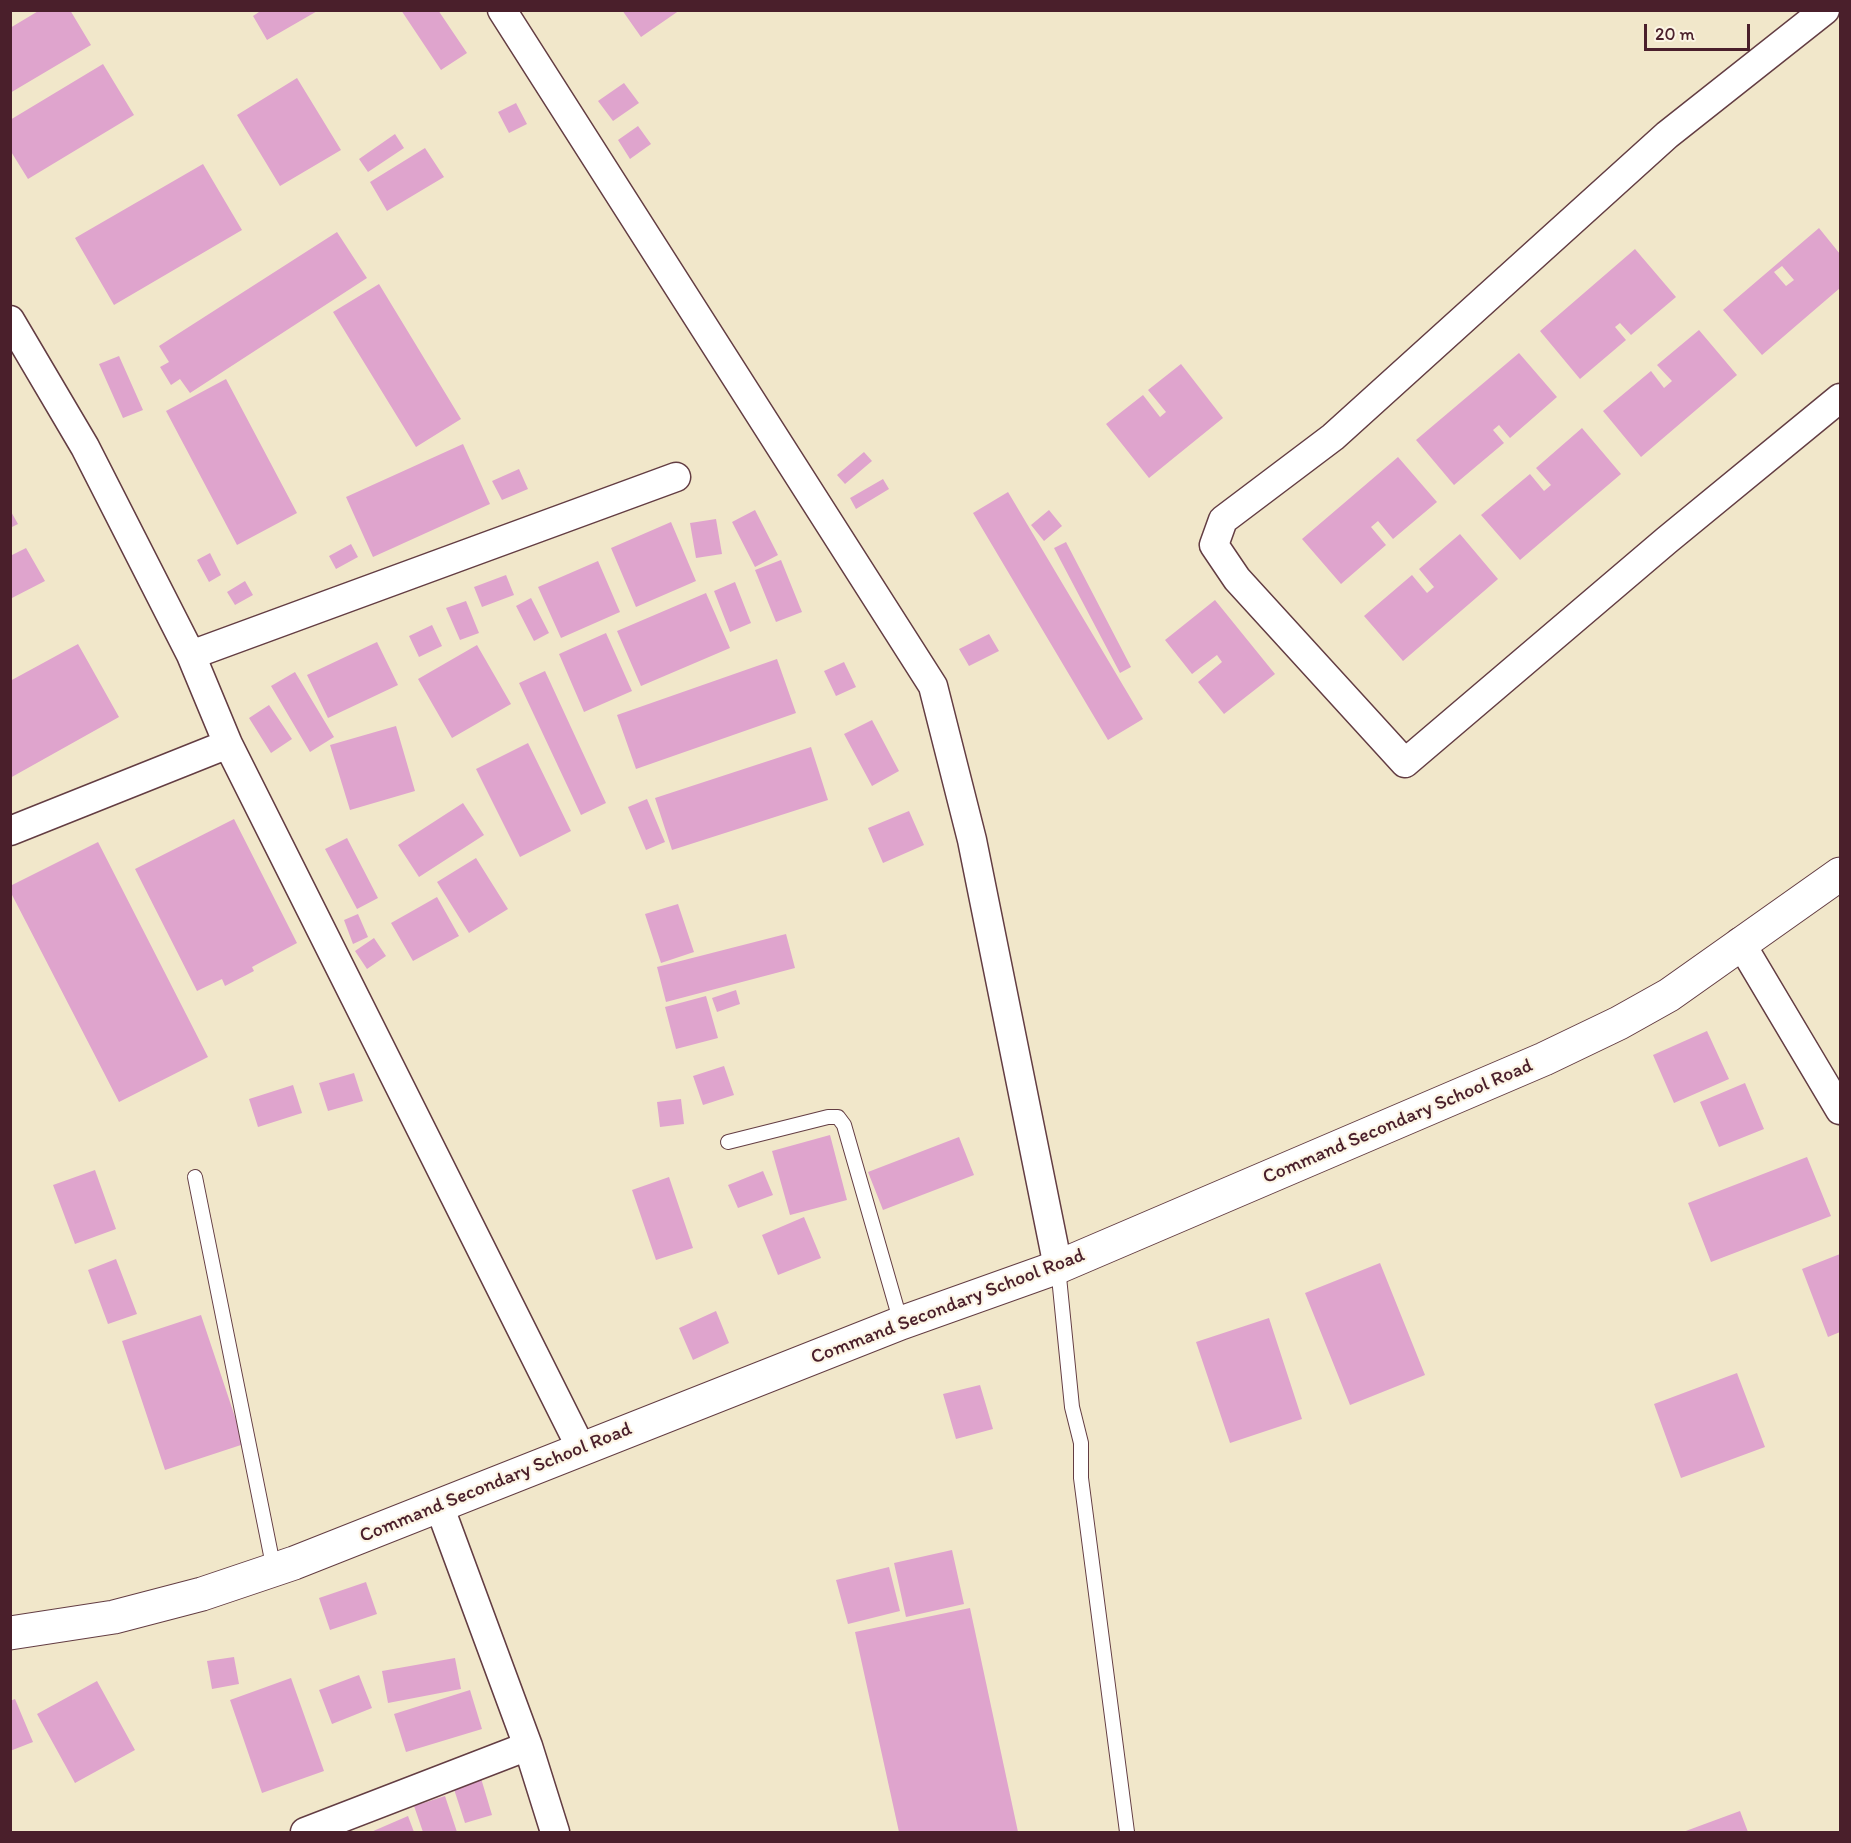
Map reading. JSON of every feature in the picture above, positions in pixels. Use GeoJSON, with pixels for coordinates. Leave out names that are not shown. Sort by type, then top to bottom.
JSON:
{"type":"FeatureCollection","features":[{"type":"Feature","properties":{"kind":"main road","name":"Command Secondary School Road"},"geometry":{"type":"LineString","coordinates":[[10,1633],[114,1617],[202,1594],[274,1570],[440,1508],[580,1448],[901,1323],[1058,1267],[1544,1059],[1669,995],[1740,942],[1840,874]]}},
{"type":"Feature","properties":{"kind":"street"},"geometry":{"type":"LineString","coordinates":[[502,10],[933,686],[972,840],[1058,1267]]}},
{"type":"Feature","properties":{"kind":"street"},"geometry":{"type":"LineString","coordinates":[[1826,10],[1667,135],[1333,437],[1223,520],[1214,545],[1237,579],[1405,763],[1667,540],[1840,398]]}},
{"type":"Feature","properties":{"kind":"street"},"geometry":{"type":"LineString","coordinates":[[10,320],[85,447],[191,655],[228,744],[580,1448]]}},
{"type":"Feature","properties":{"kind":"street"},"geometry":{"type":"LineString","coordinates":[[191,655],[676,477]]}},
{"type":"Feature","properties":{"kind":"street"},"geometry":{"type":"LineString","coordinates":[[10,831],[228,744]]}},
{"type":"Feature","properties":{"kind":"street"},"geometry":{"type":"LineString","coordinates":[[1740,942],[1840,1110]]}},
{"type":"Feature","properties":{"kind":"street"},"geometry":{"type":"LineString","coordinates":[[440,1508],[528,1746],[555,1833]]}},
{"type":"Feature","properties":{"kind":"street"},"geometry":{"type":"LineString","coordinates":[[305,1833],[528,1746]]}},
{"type":"Feature","properties":{"kind":"lane"},"geometry":{"type":"LineString","coordinates":[[728,1142],[828,1117],[837,1117],[844,1125],[901,1323]]}},
{"type":"Feature","properties":{"kind":"lane"},"geometry":{"type":"LineString","coordinates":[[195,1177],[274,1570]]}},
{"type":"Feature","properties":{"kind":"lane"},"geometry":{"type":"LineString","coordinates":[[1058,1267],[1072,1407],[1081,1443],[1081,1478],[1127,1833]]}},
{"type":"Feature","properties":{"kind":"building"},"geometry":{"type":"Polygon","coordinates":[[[40,10],[70,10],[91,45],[10,93],[10,28],[40,10]]]}},
{"type":"Feature","properties":{"kind":"building"},"geometry":{"type":"Polygon","coordinates":[[[262,10],[319,10],[267,40],[253,16],[262,10]]]}},
{"type":"Feature","properties":{"kind":"building"},"geometry":{"type":"Polygon","coordinates":[[[401,10],[438,10],[467,53],[441,70],[401,10]]]}},
{"type":"Feature","properties":{"kind":"building"},"geometry":{"type":"Polygon","coordinates":[[[622,10],[680,10],[641,37],[622,10]]]}},
{"type":"Feature","properties":{"kind":"building"},"geometry":{"type":"Polygon","coordinates":[[[103,64],[134,115],[28,179],[10,150],[10,120],[103,64]]]}},
{"type":"Feature","properties":{"kind":"building"},"geometry":{"type":"Polygon","coordinates":[[[297,78],[341,150],[280,186],[237,115],[297,78]]]}},
{"type":"Feature","properties":{"kind":"building"},"geometry":{"type":"Polygon","coordinates":[[[624,83],[639,103],[613,121],[598,101],[624,83]]]}},
{"type":"Feature","properties":{"kind":"building"},"geometry":{"type":"Polygon","coordinates":[[[516,103],[527,124],[509,133],[498,112],[516,103]]]}},
{"type":"Feature","properties":{"kind":"building"},"geometry":{"type":"Polygon","coordinates":[[[638,126],[651,144],[630,159],[618,140],[638,126]]]}},
{"type":"Feature","properties":{"kind":"building"},"geometry":{"type":"Polygon","coordinates":[[[395,134],[404,148],[368,172],[359,159],[395,134]]]}},
{"type":"Feature","properties":{"kind":"building"},"geometry":{"type":"Polygon","coordinates":[[[425,148],[444,177],[387,211],[370,182],[425,148]]]}},
{"type":"Feature","properties":{"kind":"building"},"geometry":{"type":"Polygon","coordinates":[[[203,164],[242,230],[114,305],[75,238],[203,164]]]}},
{"type":"Feature","properties":{"kind":"building"},"geometry":{"type":"Polygon","coordinates":[[[1819,228],[1840,254],[1840,288],[1762,355],[1723,310],[1819,228]],[[1782,266],[1774,272],[1786,286],[1794,280],[1782,266]]]}},
{"type":"Feature","properties":{"kind":"building"},"geometry":{"type":"Polygon","coordinates":[[[337,232],[367,278],[190,393],[180,379],[171,385],[160,367],[169,362],[159,346],[337,232]]]}},
{"type":"Feature","properties":{"kind":"building"},"geometry":{"type":"Polygon","coordinates":[[[1635,249],[1676,297],[1631,335],[1620,323],[1615,327],[1626,340],[1580,379],[1540,331],[1635,249]]]}},
{"type":"Feature","properties":{"kind":"building"},"geometry":{"type":"Polygon","coordinates":[[[379,284],[461,419],[416,447],[333,312],[379,284]]]}},
{"type":"Feature","properties":{"kind":"building"},"geometry":{"type":"Polygon","coordinates":[[[1699,330],[1737,375],[1641,457],[1603,411],[1651,371],[1664,388],[1672,381],[1657,365],[1699,330]]]}},
{"type":"Feature","properties":{"kind":"building"},"geometry":{"type":"Polygon","coordinates":[[[1519,353],[1557,397],[1510,438],[1499,425],[1493,430],[1504,443],[1454,485],[1416,440],[1519,353]]]}},
{"type":"Feature","properties":{"kind":"building"},"geometry":{"type":"Polygon","coordinates":[[[119,356],[143,410],[123,418],[99,364],[119,356]]]}},
{"type":"Feature","properties":{"kind":"building"},"geometry":{"type":"Polygon","coordinates":[[[1181,364],[1223,418],[1149,478],[1106,424],[1143,395],[1160,417],[1166,412],[1148,390],[1181,364]]]}},
{"type":"Feature","properties":{"kind":"building"},"geometry":{"type":"Polygon","coordinates":[[[226,379],[297,513],[237,545],[166,411],[226,379]]]}},
{"type":"Feature","properties":{"kind":"building"},"geometry":{"type":"Polygon","coordinates":[[[1582,428],[1621,474],[1520,560],[1481,515],[1530,474],[1544,491],[1551,485],[1536,468],[1582,428]]]}},
{"type":"Feature","properties":{"kind":"building"},"geometry":{"type":"Polygon","coordinates":[[[463,444],[490,504],[373,557],[346,497],[463,444]]]}},
{"type":"Feature","properties":{"kind":"building"},"geometry":{"type":"Polygon","coordinates":[[[864,452],[872,461],[845,484],[837,475],[864,452]]]}},
{"type":"Feature","properties":{"kind":"building"},"geometry":{"type":"Polygon","coordinates":[[[1398,457],[1437,502],[1393,539],[1378,521],[1371,527],[1386,545],[1341,584],[1302,539],[1398,457]]]}},
{"type":"Feature","properties":{"kind":"building"},"geometry":{"type":"Polygon","coordinates":[[[519,469],[528,489],[502,500],[492,481],[519,469]]]}},
{"type":"Feature","properties":{"kind":"building"},"geometry":{"type":"Polygon","coordinates":[[[883,479],[889,489],[856,509],[850,498],[883,479]]]}},
{"type":"Feature","properties":{"kind":"building"},"geometry":{"type":"Polygon","coordinates":[[[1008,492],[1143,719],[1108,740],[973,513],[1008,492]]]}},
{"type":"Feature","properties":{"kind":"building"},"geometry":{"type":"Polygon","coordinates":[[[10,510],[18,524],[10,528],[10,510]]]}},
{"type":"Feature","properties":{"kind":"building"},"geometry":{"type":"Polygon","coordinates":[[[755,510],[778,555],[755,567],[732,522],[755,510]]]}},
{"type":"Feature","properties":{"kind":"building"},"geometry":{"type":"Polygon","coordinates":[[[1049,510],[1062,526],[1044,541],[1031,525],[1049,510]]]}},
{"type":"Feature","properties":{"kind":"building"},"geometry":{"type":"Polygon","coordinates":[[[716,519],[722,554],[696,558],[690,523],[716,519]]]}},
{"type":"Feature","properties":{"kind":"building"},"geometry":{"type":"Polygon","coordinates":[[[671,522],[696,581],[636,607],[611,548],[671,522]]]}},
{"type":"Feature","properties":{"kind":"building"},"geometry":{"type":"Polygon","coordinates":[[[1460,534],[1498,579],[1403,661],[1364,616],[1412,575],[1427,593],[1434,587],[1419,569],[1460,534]]]}},
{"type":"Feature","properties":{"kind":"building"},"geometry":{"type":"Polygon","coordinates":[[[1066,542],[1131,667],[1120,673],[1054,548],[1066,542]]]}},
{"type":"Feature","properties":{"kind":"building"},"geometry":{"type":"Polygon","coordinates":[[[351,544],[358,557],[336,569],[329,556],[351,544]]]}},
{"type":"Feature","properties":{"kind":"building"},"geometry":{"type":"Polygon","coordinates":[[[26,548],[45,581],[10,599],[10,556],[26,548]]]}},
{"type":"Feature","properties":{"kind":"building"},"geometry":{"type":"Polygon","coordinates":[[[210,553],[221,575],[209,582],[197,560],[210,553]]]}},
{"type":"Feature","properties":{"kind":"building"},"geometry":{"type":"Polygon","coordinates":[[[781,560],[802,612],[776,622],[755,570],[781,560]]]}},
{"type":"Feature","properties":{"kind":"building"},"geometry":{"type":"Polygon","coordinates":[[[598,561],[620,612],[561,638],[538,587],[598,561]]]}},
{"type":"Feature","properties":{"kind":"building"},"geometry":{"type":"Polygon","coordinates":[[[506,575],[514,595],[482,607],[474,587],[506,575]]]}},
{"type":"Feature","properties":{"kind":"building"},"geometry":{"type":"Polygon","coordinates":[[[245,581],[253,595],[235,605],[227,592],[245,581]]]}},
{"type":"Feature","properties":{"kind":"building"},"geometry":{"type":"Polygon","coordinates":[[[735,582],[751,623],[730,632],[714,591],[735,582]]]}},
{"type":"Feature","properties":{"kind":"building"},"geometry":{"type":"Polygon","coordinates":[[[706,593],[730,648],[641,686],[617,631],[706,593]]]}},
{"type":"Feature","properties":{"kind":"building"},"geometry":{"type":"Polygon","coordinates":[[[531,598],[549,633],[534,641],[516,606],[531,598]]]}},
{"type":"Feature","properties":{"kind":"building"},"geometry":{"type":"Polygon","coordinates":[[[1215,600],[1275,674],[1224,714],[1198,682],[1222,662],[1217,655],[1192,674],[1165,640],[1215,600]]]}},
{"type":"Feature","properties":{"kind":"building"},"geometry":{"type":"Polygon","coordinates":[[[466,601],[479,633],[460,640],[446,608],[466,601]]]}},
{"type":"Feature","properties":{"kind":"building"},"geometry":{"type":"Polygon","coordinates":[[[432,625],[442,646],[419,657],[409,636],[432,625]]]}},
{"type":"Feature","properties":{"kind":"building"},"geometry":{"type":"Polygon","coordinates":[[[606,633],[632,691],[584,712],[559,654],[606,633]]]}},
{"type":"Feature","properties":{"kind":"building"},"geometry":{"type":"Polygon","coordinates":[[[989,634],[999,651],[969,666],[959,649],[989,634]]]}},
{"type":"Feature","properties":{"kind":"building"},"geometry":{"type":"Polygon","coordinates":[[[377,642],[398,685],[328,718],[307,675],[377,642]]]}},
{"type":"Feature","properties":{"kind":"building"},"geometry":{"type":"Polygon","coordinates":[[[78,644],[119,717],[10,778],[10,681],[78,644]]]}},
{"type":"Feature","properties":{"kind":"building"},"geometry":{"type":"Polygon","coordinates":[[[477,645],[511,704],[452,738],[418,679],[477,645]]]}},
{"type":"Feature","properties":{"kind":"building"},"geometry":{"type":"Polygon","coordinates":[[[777,659],[796,713],[636,769],[617,715],[777,659]]]}},
{"type":"Feature","properties":{"kind":"building"},"geometry":{"type":"Polygon","coordinates":[[[844,662],[856,687],[836,696],[824,671],[844,662]]]}},
{"type":"Feature","properties":{"kind":"building"},"geometry":{"type":"Polygon","coordinates":[[[545,671],[606,803],[581,815],[519,683],[545,671]]]}},
{"type":"Feature","properties":{"kind":"building"},"geometry":{"type":"Polygon","coordinates":[[[295,672],[334,737],[310,752],[271,686],[295,672]]]}},
{"type":"Feature","properties":{"kind":"building"},"geometry":{"type":"Polygon","coordinates":[[[269,705],[292,739],[271,753],[249,718],[269,705]]]}},
{"type":"Feature","properties":{"kind":"building"},"geometry":{"type":"Polygon","coordinates":[[[872,720],[899,771],[872,786],[844,734],[872,720]]]}},
{"type":"Feature","properties":{"kind":"building"},"geometry":{"type":"Polygon","coordinates":[[[396,726],[415,791],[350,810],[330,745],[396,726]]]}},
{"type":"Feature","properties":{"kind":"building"},"geometry":{"type":"Polygon","coordinates":[[[528,743],[571,831],[520,857],[476,769],[528,743]]]}},
{"type":"Feature","properties":{"kind":"building"},"geometry":{"type":"Polygon","coordinates":[[[811,747],[828,800],[672,850],[655,798],[811,747]]]}},
{"type":"Feature","properties":{"kind":"building"},"geometry":{"type":"Polygon","coordinates":[[[647,799],[665,842],[646,850],[628,807],[647,799]]]}},
{"type":"Feature","properties":{"kind":"building"},"geometry":{"type":"Polygon","coordinates":[[[463,803],[484,835],[419,877],[398,845],[463,803]]]}},
{"type":"Feature","properties":{"kind":"building"},"geometry":{"type":"Polygon","coordinates":[[[909,811],[924,845],[883,863],[868,828],[909,811]]]}},
{"type":"Feature","properties":{"kind":"building"},"geometry":{"type":"Polygon","coordinates":[[[234,819],[297,943],[252,967],[254,971],[225,986],[222,979],[197,991],[135,869],[234,819]]]}},
{"type":"Feature","properties":{"kind":"building"},"geometry":{"type":"Polygon","coordinates":[[[347,838],[378,898],[357,909],[325,849],[347,838]]]}},
{"type":"Feature","properties":{"kind":"building"},"geometry":{"type":"Polygon","coordinates":[[[98,842],[208,1057],[119,1102],[10,891],[10,886],[98,842]]]}},
{"type":"Feature","properties":{"kind":"building"},"geometry":{"type":"Polygon","coordinates":[[[476,858],[508,909],[469,933],[437,882],[476,858]]]}},
{"type":"Feature","properties":{"kind":"building"},"geometry":{"type":"Polygon","coordinates":[[[437,897],[459,936],[413,961],[391,923],[437,897]]]}},
{"type":"Feature","properties":{"kind":"building"},"geometry":{"type":"Polygon","coordinates":[[[678,904],[694,952],[661,963],[645,914],[678,904]]]}},
{"type":"Feature","properties":{"kind":"building"},"geometry":{"type":"Polygon","coordinates":[[[358,914],[368,937],[353,944],[344,920],[358,914]]]}},
{"type":"Feature","properties":{"kind":"building"},"geometry":{"type":"Polygon","coordinates":[[[786,934],[795,968],[666,1002],[657,967],[786,934]]]}},
{"type":"Feature","properties":{"kind":"building"},"geometry":{"type":"Polygon","coordinates":[[[374,938],[386,956],[367,969],[355,951],[374,938]]]}},
{"type":"Feature","properties":{"kind":"building"},"geometry":{"type":"Polygon","coordinates":[[[736,990],[740,1004],[717,1012],[712,998],[736,990]]]}},
{"type":"Feature","properties":{"kind":"building"},"geometry":{"type":"Polygon","coordinates":[[[706,996],[718,1038],[676,1049],[665,1007],[706,996]]]}},
{"type":"Feature","properties":{"kind":"building"},"geometry":{"type":"Polygon","coordinates":[[[1707,1031],[1729,1079],[1674,1103],[1653,1055],[1707,1031]]]}},
{"type":"Feature","properties":{"kind":"building"},"geometry":{"type":"Polygon","coordinates":[[[724,1066],[734,1095],[703,1105],[693,1076],[724,1066]]]}},
{"type":"Feature","properties":{"kind":"building"},"geometry":{"type":"Polygon","coordinates":[[[354,1073],[363,1101],[328,1111],[319,1083],[354,1073]]]}},
{"type":"Feature","properties":{"kind":"building"},"geometry":{"type":"Polygon","coordinates":[[[1745,1083],[1764,1129],[1719,1147],[1700,1102],[1745,1083]]]}},
{"type":"Feature","properties":{"kind":"building"},"geometry":{"type":"Polygon","coordinates":[[[293,1085],[302,1113],[258,1127],[249,1099],[293,1085]]]}},
{"type":"Feature","properties":{"kind":"building"},"geometry":{"type":"Polygon","coordinates":[[[681,1099],[684,1124],[660,1127],[657,1102],[681,1099]]]}},
{"type":"Feature","properties":{"kind":"building"},"geometry":{"type":"Polygon","coordinates":[[[830,1135],[847,1200],[790,1215],[772,1151],[830,1135]]]}},
{"type":"Feature","properties":{"kind":"building"},"geometry":{"type":"Polygon","coordinates":[[[959,1137],[974,1175],[883,1210],[868,1172],[959,1137]]]}},
{"type":"Feature","properties":{"kind":"building"},"geometry":{"type":"Polygon","coordinates":[[[1807,1157],[1831,1216],[1711,1262],[1688,1203],[1807,1157]]]}},
{"type":"Feature","properties":{"kind":"building"},"geometry":{"type":"Polygon","coordinates":[[[95,1170],[116,1229],[75,1244],[53,1185],[95,1170]]]}},
{"type":"Feature","properties":{"kind":"building"},"geometry":{"type":"Polygon","coordinates":[[[763,1171],[773,1195],[738,1208],[728,1185],[763,1171]]]}},
{"type":"Feature","properties":{"kind":"building"},"geometry":{"type":"Polygon","coordinates":[[[669,1177],[693,1248],[656,1260],[632,1190],[669,1177]]]}},
{"type":"Feature","properties":{"kind":"building"},"geometry":{"type":"Polygon","coordinates":[[[804,1217],[821,1258],[778,1275],[762,1235],[804,1217]]]}},
{"type":"Feature","properties":{"kind":"building"},"geometry":{"type":"Polygon","coordinates":[[[1840,1254],[1840,1332],[1828,1337],[1802,1269],[1840,1254]]]}},
{"type":"Feature","properties":{"kind":"building"},"geometry":{"type":"Polygon","coordinates":[[[116,1259],[137,1314],[108,1324],[88,1270],[116,1259]]]}},
{"type":"Feature","properties":{"kind":"building"},"geometry":{"type":"Polygon","coordinates":[[[1380,1263],[1425,1375],[1350,1405],[1305,1293],[1380,1263]]]}},
{"type":"Feature","properties":{"kind":"building"},"geometry":{"type":"Polygon","coordinates":[[[716,1311],[729,1343],[693,1360],[679,1328],[716,1311]]]}},
{"type":"Feature","properties":{"kind":"building"},"geometry":{"type":"Polygon","coordinates":[[[201,1315],[244,1444],[165,1470],[122,1341],[201,1315]]]}},
{"type":"Feature","properties":{"kind":"building"},"geometry":{"type":"Polygon","coordinates":[[[1269,1318],[1302,1419],[1230,1443],[1196,1342],[1269,1318]]]}},
{"type":"Feature","properties":{"kind":"building"},"geometry":{"type":"Polygon","coordinates":[[[1737,1373],[1765,1447],[1681,1478],[1654,1404],[1737,1373]]]}},
{"type":"Feature","properties":{"kind":"building"},"geometry":{"type":"Polygon","coordinates":[[[980,1385],[993,1429],[956,1439],[943,1394],[980,1385]]]}},
{"type":"Feature","properties":{"kind":"building"},"geometry":{"type":"Polygon","coordinates":[[[952,1550],[964,1604],[906,1617],[894,1563],[952,1550]]]}},
{"type":"Feature","properties":{"kind":"building"},"geometry":{"type":"Polygon","coordinates":[[[889,1567],[900,1611],[848,1624],[836,1580],[889,1567]]]}},
{"type":"Feature","properties":{"kind":"building"},"geometry":{"type":"Polygon","coordinates":[[[366,1582],[377,1614],[330,1630],[319,1598],[366,1582]]]}},
{"type":"Feature","properties":{"kind":"building"},"geometry":{"type":"Polygon","coordinates":[[[970,1608],[1018,1832],[899,1832],[855,1632],[970,1608]]]}},
{"type":"Feature","properties":{"kind":"building"},"geometry":{"type":"Polygon","coordinates":[[[234,1657],[239,1684],[212,1689],[207,1661],[234,1657]]]}},
{"type":"Feature","properties":{"kind":"building"},"geometry":{"type":"Polygon","coordinates":[[[455,1658],[461,1689],[388,1703],[382,1671],[455,1658]]]}},
{"type":"Feature","properties":{"kind":"building"},"geometry":{"type":"Polygon","coordinates":[[[359,1675],[372,1708],[332,1724],[319,1690],[359,1675]]]}},
{"type":"Feature","properties":{"kind":"building"},"geometry":{"type":"Polygon","coordinates":[[[291,1678],[324,1771],[262,1793],[230,1700],[291,1678]]]}},
{"type":"Feature","properties":{"kind":"building"},"geometry":{"type":"Polygon","coordinates":[[[97,1681],[135,1750],[75,1783],[37,1714],[97,1681]]]}},
{"type":"Feature","properties":{"kind":"building"},"geometry":{"type":"Polygon","coordinates":[[[470,1690],[482,1729],[406,1752],[394,1714],[470,1690]]]}},
{"type":"Feature","properties":{"kind":"building"},"geometry":{"type":"Polygon","coordinates":[[[15,1699],[33,1742],[10,1751],[10,1701],[15,1699]]]}},
{"type":"Feature","properties":{"kind":"building"},"geometry":{"type":"Polygon","coordinates":[[[480,1775],[492,1815],[465,1823],[452,1783],[480,1775]]]}},
{"type":"Feature","properties":{"kind":"building"},"geometry":{"type":"Polygon","coordinates":[[[445,1796],[457,1832],[423,1832],[414,1806],[445,1796]]]}},
{"type":"Feature","properties":{"kind":"building"},"geometry":{"type":"Polygon","coordinates":[[[1740,1811],[1748,1832],[1683,1832],[1740,1811]]]}},
{"type":"Feature","properties":{"kind":"building"},"geometry":{"type":"Polygon","coordinates":[[[408,1816],[414,1832],[371,1832],[408,1816]]]}}]}
